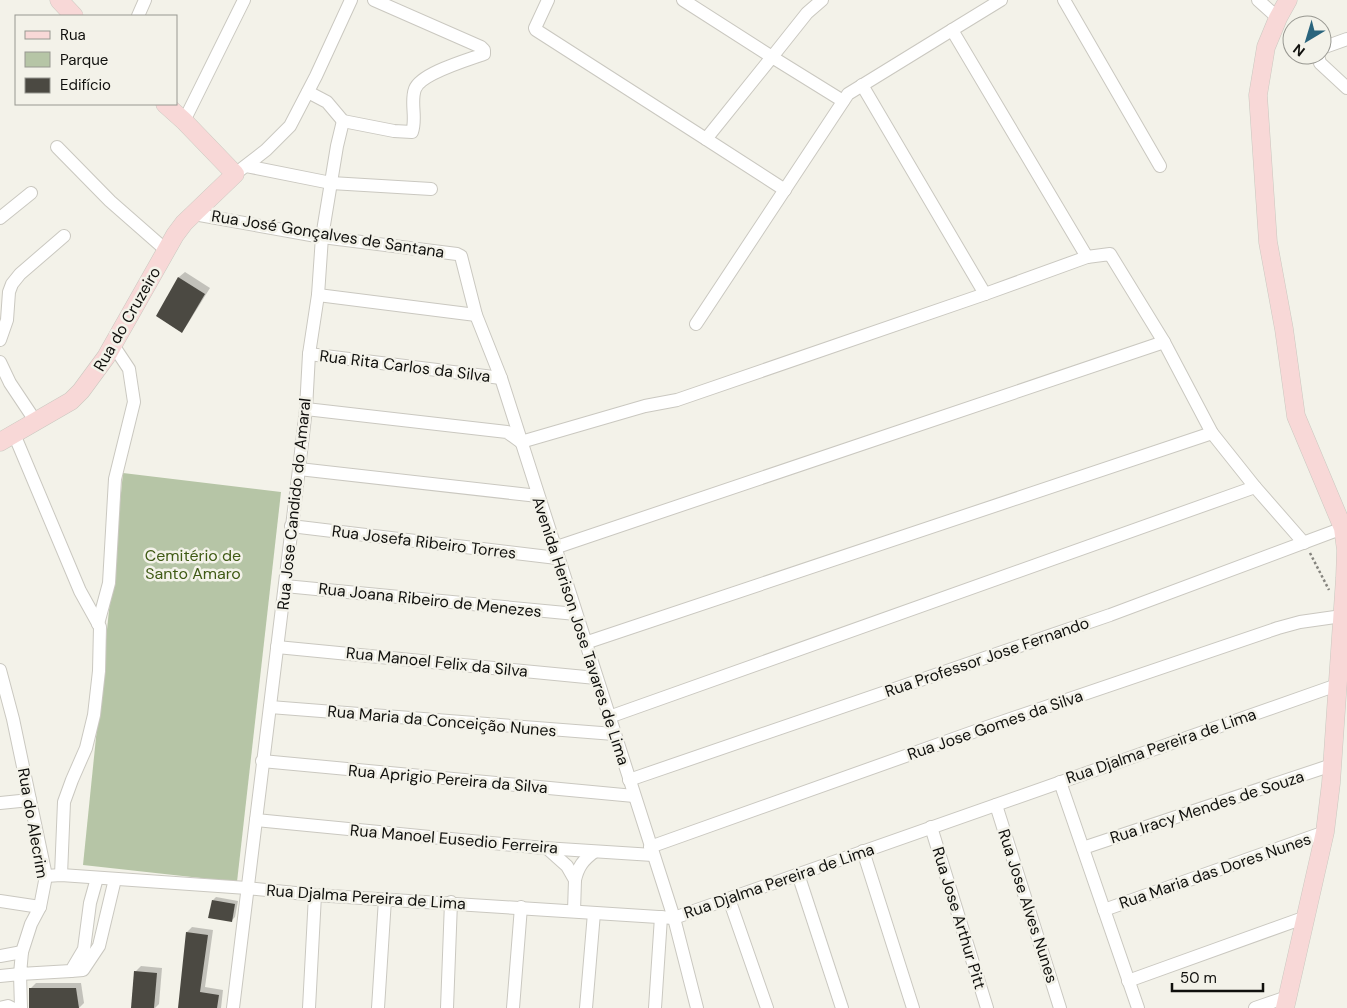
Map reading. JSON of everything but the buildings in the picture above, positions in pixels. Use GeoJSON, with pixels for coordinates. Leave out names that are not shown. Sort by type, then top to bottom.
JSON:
{"type":"FeatureCollection","features":[{"type":"Feature","properties":{"kind":"main road"},"geometry":{"type":"LineString","coordinates":[[59,0],[73,15]]}},
{"type":"Feature","properties":{"kind":"main road"},"geometry":{"type":"LineString","coordinates":[[1286,1003],[1326,832],[1346,550],[1343,528],[1296,416],[1284,329],[1268,242],[1258,95],[1266,47],[1288,0]]}},
{"type":"Feature","properties":{"kind":"main road"},"geometry":{"type":"LineString","coordinates":[[166,105],[241,170]]}},
{"type":"Feature","properties":{"kind":"main road","name":"Rua do Cruzeiro"},"geometry":{"type":"LineString","coordinates":[[7,438],[71,401],[81,391],[94,375],[113,345],[184,223],[241,170]]}},
{"type":"Feature","properties":{"kind":"street"},"geometry":{"type":"LineString","coordinates":[[138,15],[146,0]]}},
{"type":"Feature","properties":{"kind":"street"},"geometry":{"type":"LineString","coordinates":[[184,121],[244,0]]}},
{"type":"Feature","properties":{"kind":"street"},"geometry":{"type":"LineString","coordinates":[[241,170],[266,150],[290,126],[351,0]]}},
{"type":"Feature","properties":{"kind":"street"},"geometry":{"type":"LineString","coordinates":[[308,92],[327,102],[343,121],[394,131],[412,132],[415,89],[421,81],[432,74],[484,54],[484,50],[481,47],[374,0]]}},
{"type":"Feature","properties":{"kind":"street"},"geometry":{"type":"LineString","coordinates":[[548,0],[535,28],[536,30],[785,190]]}},
{"type":"Feature","properties":{"kind":"street"},"geometry":{"type":"LineString","coordinates":[[683,0],[843,102]]}},
{"type":"Feature","properties":{"kind":"street"},"geometry":{"type":"LineString","coordinates":[[696,324],[848,94],[1001,0]]}},
{"type":"Feature","properties":{"kind":"street"},"geometry":{"type":"LineString","coordinates":[[1064,0],[1160,166]]}},
{"type":"Feature","properties":{"kind":"street"},"geometry":{"type":"LineString","coordinates":[[1258,0],[1278,18]]}},
{"type":"Feature","properties":{"kind":"street"},"geometry":{"type":"LineString","coordinates":[[706,139],[814,2]]}},
{"type":"Feature","properties":{"kind":"street"},"geometry":{"type":"LineString","coordinates":[[952,30],[1087,256]]}},
{"type":"Feature","properties":{"kind":"street"},"geometry":{"type":"LineString","coordinates":[[1323,65],[1347,88]]}},
{"type":"Feature","properties":{"kind":"street"},"geometry":{"type":"LineString","coordinates":[[862,86],[985,294]]}},
{"type":"Feature","properties":{"kind":"street","name":"Rua Jose Candido do Amaral"},"geometry":{"type":"LineString","coordinates":[[233,1008],[306,410],[309,354],[318,295],[322,236],[343,121]]}},
{"type":"Feature","properties":{"kind":"street"},"geometry":{"type":"LineString","coordinates":[[57,147],[110,201],[167,251]]}},
{"type":"Feature","properties":{"kind":"street"},"geometry":{"type":"LineString","coordinates":[[241,170],[331,183],[431,189]]}},
{"type":"Feature","properties":{"kind":"street"},"geometry":{"type":"LineString","coordinates":[[0,218],[31,193]]}},
{"type":"Feature","properties":{"kind":"street","name":"Rua José Gonçalves de Santana"},"geometry":{"type":"LineString","coordinates":[[194,214],[322,236],[461,256]]}},
{"type":"Feature","properties":{"kind":"street"},"geometry":{"type":"LineString","coordinates":[[0,340],[7,320],[9,292],[12,284],[20,274],[64,236]]}},
{"type":"Feature","properties":{"kind":"street"},"geometry":{"type":"LineString","coordinates":[[306,410],[508,432],[521,442],[645,406],[677,400],[985,294],[1087,256],[1110,254],[1164,342],[1212,433],[1304,543]]}},
{"type":"Feature","properties":{"kind":"street","name":"Avenida Herison Jose Tavares de Lima"},"geometry":{"type":"LineString","coordinates":[[461,256],[476,315],[500,378],[652,851],[667,918],[697,1008]]}},
{"type":"Feature","properties":{"kind":"street"},"geometry":{"type":"LineString","coordinates":[[318,295],[476,315]]}},
{"type":"Feature","properties":{"kind":"street"},"geometry":{"type":"LineString","coordinates":[[556,553],[1164,342]]}},
{"type":"Feature","properties":{"kind":"street"},"geometry":{"type":"LineString","coordinates":[[98,624],[109,583],[115,479],[134,402],[129,369],[113,345]]}},
{"type":"Feature","properties":{"kind":"street","name":"Rua Rita Carlos da Silva"},"geometry":{"type":"LineString","coordinates":[[309,354],[500,378]]}},
{"type":"Feature","properties":{"kind":"street"},"geometry":{"type":"LineString","coordinates":[[0,362],[10,383],[36,422]]}},
{"type":"Feature","properties":{"kind":"street"},"geometry":{"type":"LineString","coordinates":[[585,644],[1212,433]]}},
{"type":"Feature","properties":{"kind":"street"},"geometry":{"type":"LineString","coordinates":[[7,438],[80,591],[100,627],[94,715],[86,748],[64,802],[61,875]]}},
{"type":"Feature","properties":{"kind":"street"},"geometry":{"type":"LineString","coordinates":[[299,469],[538,496]]}},
{"type":"Feature","properties":{"kind":"street"},"geometry":{"type":"LineString","coordinates":[[609,717],[1256,487]]}},
{"type":"Feature","properties":{"kind":"street","name":"Rua Josefa Ribeiro Torres"},"geometry":{"type":"LineString","coordinates":[[291,526],[556,553]]}},
{"type":"Feature","properties":{"kind":"street","name":"Rua Professor Jose Fernando"},"geometry":{"type":"LineString","coordinates":[[629,780],[1110,615],[1343,528]]}},
{"type":"Feature","properties":{"kind":"street","name":"Rua Joana Ribeiro de Menezes"},"geometry":{"type":"LineString","coordinates":[[285,586],[576,614]]}},
{"type":"Feature","properties":{"kind":"street","name":"Rua Jose Gomes da Silva"},"geometry":{"type":"LineString","coordinates":[[652,851],[978,730],[1278,628],[1342,616]]}},
{"type":"Feature","properties":{"kind":"street","name":"Rua Manoel Felix da Silva"},"geometry":{"type":"LineString","coordinates":[[277,647],[596,678]]}},
{"type":"Feature","properties":{"kind":"street","name":"Rua do Alecrim"},"geometry":{"type":"LineString","coordinates":[[0,670],[13,719],[46,876],[40,907],[31,924],[22,952],[20,974],[21,1008]]}},
{"type":"Feature","properties":{"kind":"street","name":"Rua Djalma Pereira de Lima"},"geometry":{"type":"LineString","coordinates":[[46,876],[61,875],[667,918],[729,899],[1337,685]]}},
{"type":"Feature","properties":{"kind":"street","name":"Rua Maria da Conceição Nunes"},"geometry":{"type":"LineString","coordinates":[[270,707],[614,734]]}},
{"type":"Feature","properties":{"kind":"street","name":"Rua Aprigio Pereira da Silva"},"geometry":{"type":"LineString","coordinates":[[262,761],[634,796]]}},
{"type":"Feature","properties":{"kind":"street","name":"Rua Iracy Mendes de Souza"},"geometry":{"type":"LineString","coordinates":[[1083,848],[1332,766]]}},
{"type":"Feature","properties":{"kind":"street"},"geometry":{"type":"LineString","coordinates":[[1060,782],[1138,1008]]}},
{"type":"Feature","properties":{"kind":"street"},"geometry":{"type":"LineString","coordinates":[[0,803],[30,800]]}},
{"type":"Feature","properties":{"kind":"street","name":"Rua Jose Alves Nunes"},"geometry":{"type":"LineString","coordinates":[[996,805],[1060,1008]]}},
{"type":"Feature","properties":{"kind":"street","name":"Rua Manoel Eusedio Ferreira"},"geometry":{"type":"LineString","coordinates":[[256,820],[548,849],[594,852],[652,851]]}},
{"type":"Feature","properties":{"kind":"street","name":"Rua Jose Arthur Pitt"},"geometry":{"type":"LineString","coordinates":[[932,827],[988,1008]]}},
{"type":"Feature","properties":{"kind":"street","name":"Rua Maria das Dores Nunes"},"geometry":{"type":"LineString","coordinates":[[1104,910],[1326,832]]}},
{"type":"Feature","properties":{"kind":"street"},"geometry":{"type":"LineString","coordinates":[[548,849],[567,866],[575,880]]}},
{"type":"Feature","properties":{"kind":"street"},"geometry":{"type":"LineString","coordinates":[[574,911],[575,880],[578,869],[583,861],[594,852]]}},
{"type":"Feature","properties":{"kind":"street"},"geometry":{"type":"LineString","coordinates":[[863,852],[913,1008]]}},
{"type":"Feature","properties":{"kind":"street"},"geometry":{"type":"LineString","coordinates":[[798,874],[842,1008]]}},
{"type":"Feature","properties":{"kind":"street"},"geometry":{"type":"LineString","coordinates":[[71,971],[84,949],[90,903],[97,878]]}},
{"type":"Feature","properties":{"kind":"street"},"geometry":{"type":"LineString","coordinates":[[0,976],[82,970],[99,946],[115,879]]}},
{"type":"Feature","properties":{"kind":"street"},"geometry":{"type":"LineString","coordinates":[[309,1008],[315,894]]}},
{"type":"Feature","properties":{"kind":"street"},"geometry":{"type":"LineString","coordinates":[[378,1008],[385,899]]}},
{"type":"Feature","properties":{"kind":"street"},"geometry":{"type":"LineString","coordinates":[[729,899],[767,1008]]}},
{"type":"Feature","properties":{"kind":"street"},"geometry":{"type":"LineString","coordinates":[[0,901],[40,907]]}},
{"type":"Feature","properties":{"kind":"street"},"geometry":{"type":"LineString","coordinates":[[448,1008],[451,902]]}},
{"type":"Feature","properties":{"kind":"street"},"geometry":{"type":"LineString","coordinates":[[513,1008],[520,907]]}},
{"type":"Feature","properties":{"kind":"street"},"geometry":{"type":"LineString","coordinates":[[586,1008],[594,912]]}},
{"type":"Feature","properties":{"kind":"street"},"geometry":{"type":"LineString","coordinates":[[1128,981],[1306,917]]}},
{"type":"Feature","properties":{"kind":"street"},"geometry":{"type":"LineString","coordinates":[[655,1008],[667,918]]}},
{"type":"Feature","properties":{"kind":"street"},"geometry":{"type":"LineString","coordinates":[[0,956],[22,952]]}},
{"type":"Feature","properties":{"kind":"street"},"geometry":{"type":"LineString","coordinates":[[1255,1008],[1286,1003]]}},
{"type":"Feature","properties":{"kind":"street"},"geometry":{"type":"LineString","coordinates":[[0,1008],[8,1006],[12,1008]]}},
{"type":"Feature","properties":{"kind":"path"},"geometry":{"type":"LineString","coordinates":[[1304,543],[1330,591]]}},
{"type":"Feature","properties":{"kind":"green space","name":"Cemitério de Santo Amaro"},"geometry":{"type":"Polygon","coordinates":[[[123,473],[281,492],[237,882],[83,865],[123,473]]]}}]}
